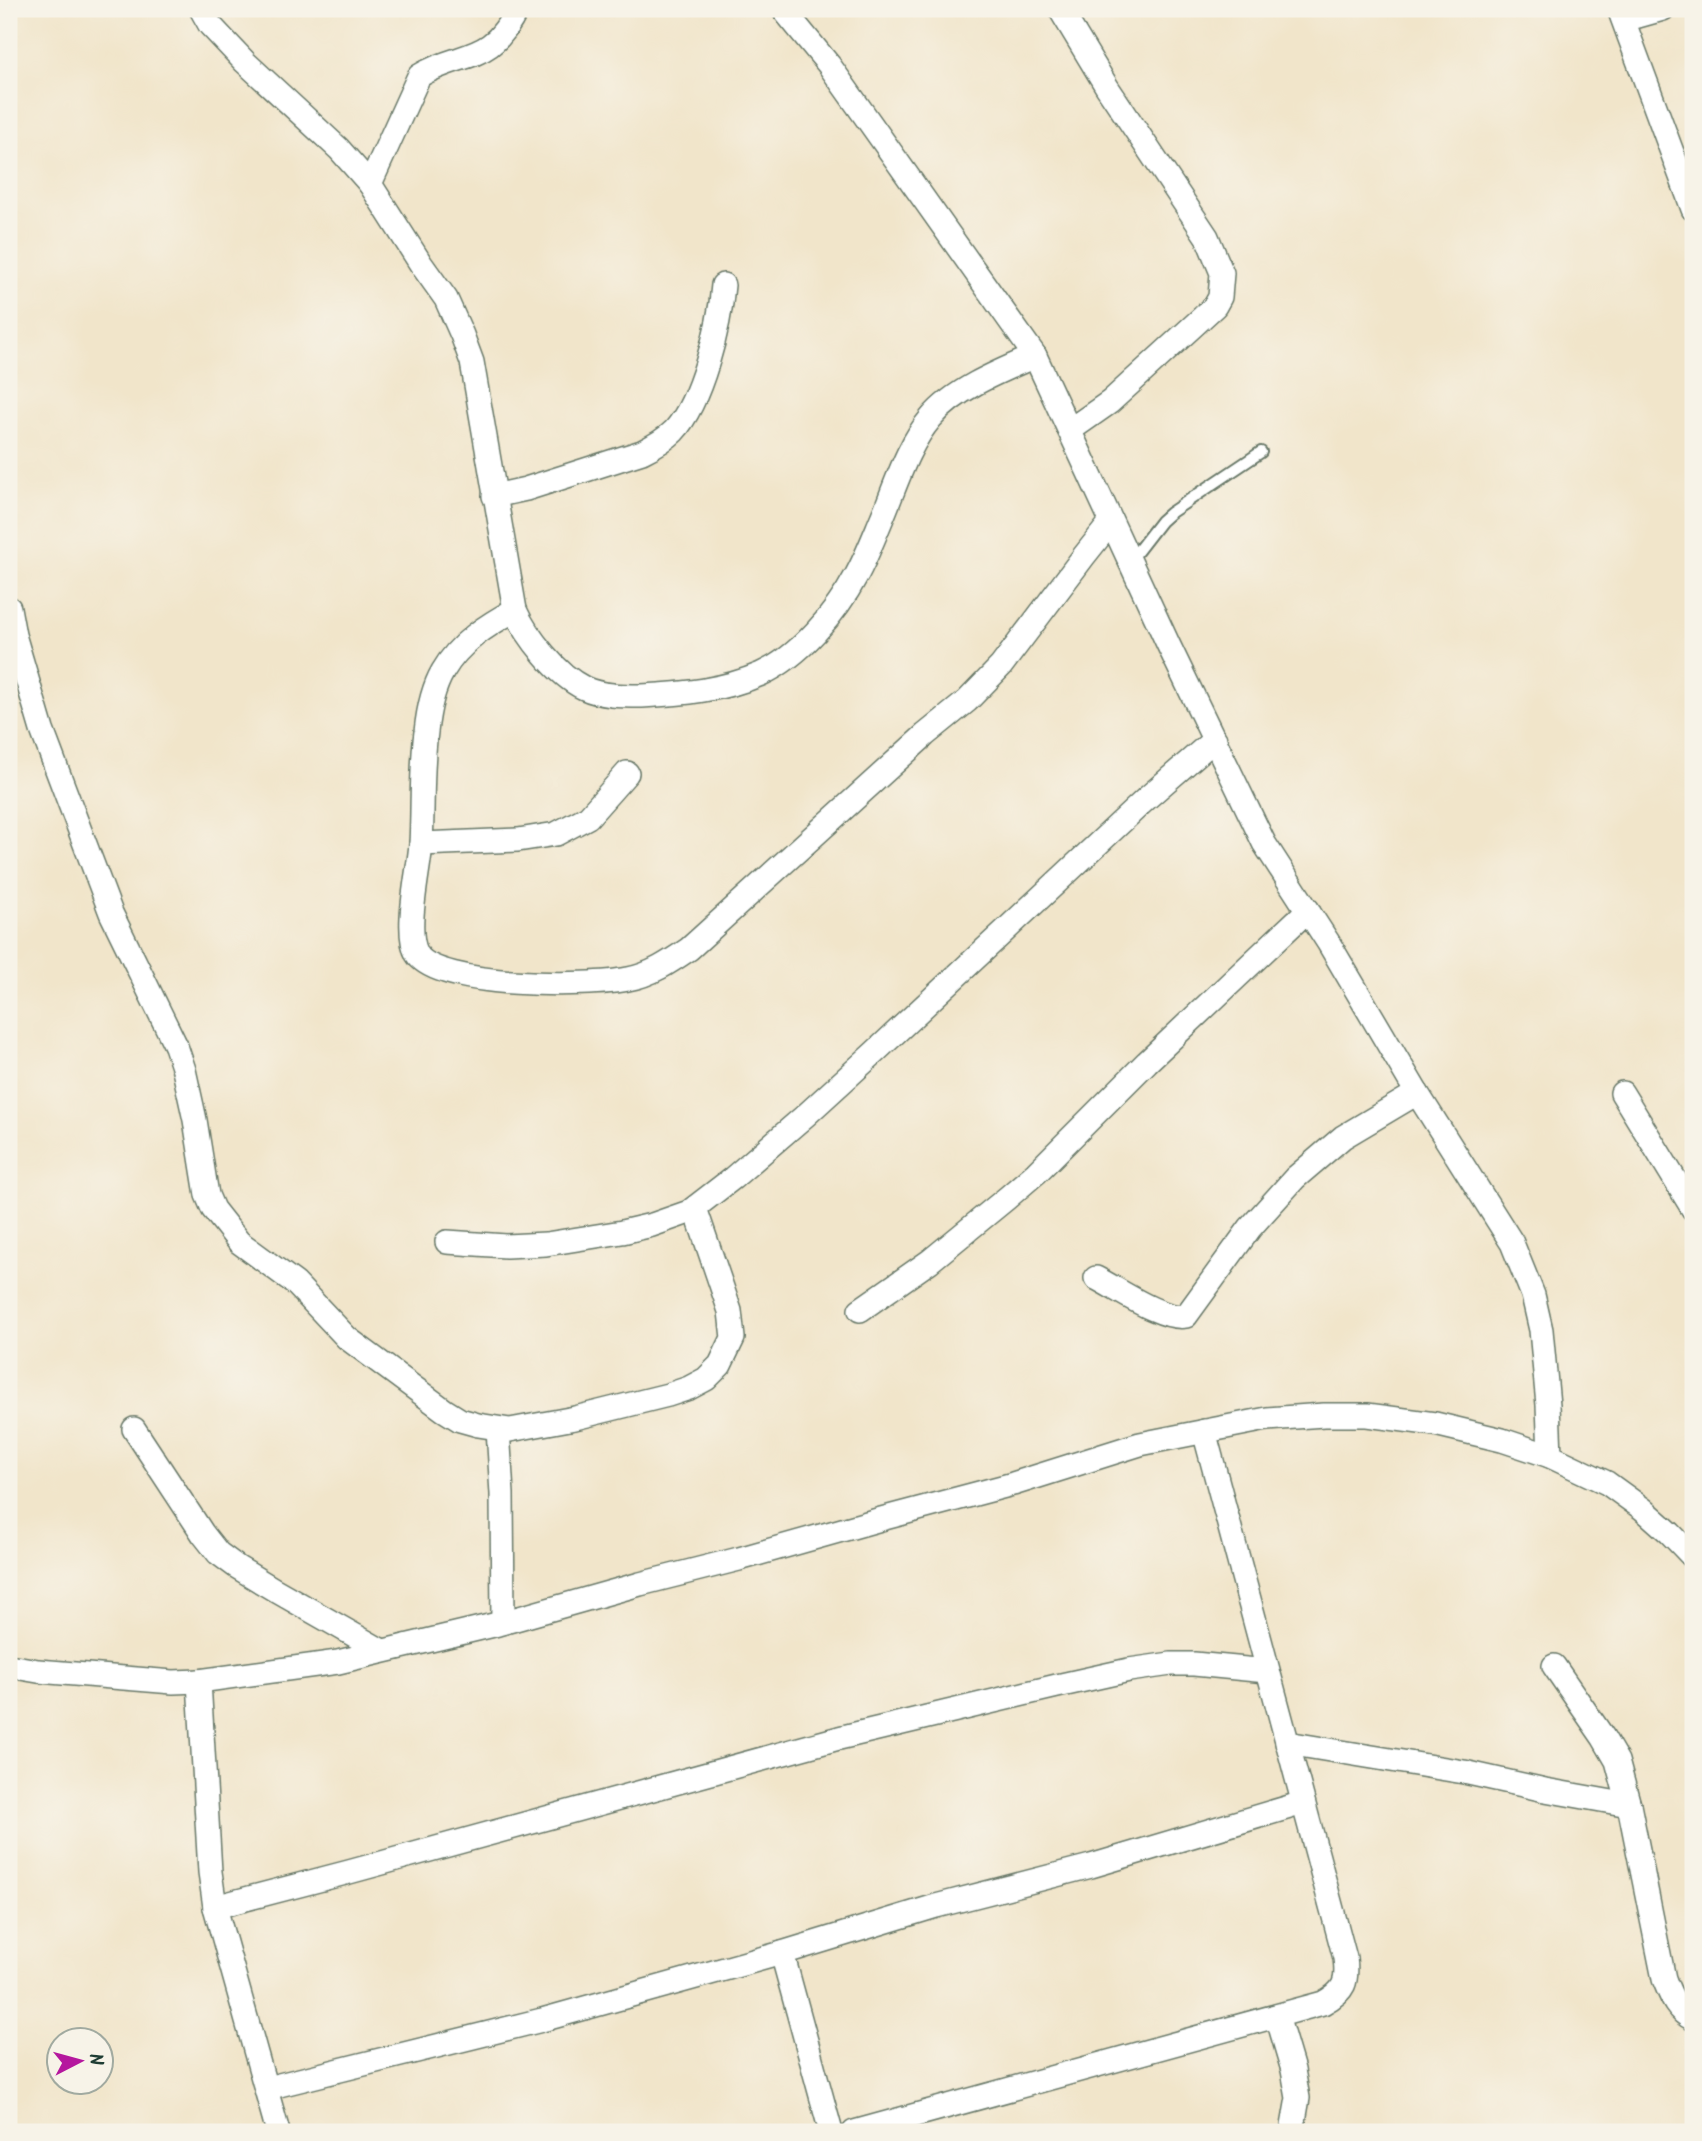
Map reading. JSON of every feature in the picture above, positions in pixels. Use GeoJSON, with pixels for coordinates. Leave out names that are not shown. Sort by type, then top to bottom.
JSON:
{"type":"FeatureCollection","features":[{"type":"Feature","properties":{"kind":"street"},"geometry":{"type":"LineString","coordinates":[[201,9],[210,24],[245,62],[339,149],[370,184],[446,299],[472,362],[515,610],[541,651],[583,688],[602,694],[641,696],[690,692],[730,685],[762,674],[785,661],[832,611],[856,577],[901,472],[930,419],[967,390],[998,372],[1035,356]]}},
{"type":"Feature","properties":{"kind":"street"},"geometry":{"type":"LineString","coordinates":[[370,184],[419,76],[432,68],[477,54],[496,40],[517,9]]}},
{"type":"Feature","properties":{"kind":"street"},"geometry":{"type":"LineString","coordinates":[[783,9],[812,41],[852,96],[1035,356],[1264,843],[1308,910],[1417,1093],[1500,1222],[1524,1270],[1541,1330],[1550,1456]]}},
{"type":"Feature","properties":{"kind":"street"},"geometry":{"type":"LineString","coordinates":[[1060,9],[1107,86],[1207,237],[1222,273],[1220,297],[1202,320],[1110,402],[1070,430]]}},
{"type":"Feature","properties":{"kind":"street"},"geometry":{"type":"LineString","coordinates":[[1663,9],[1622,15],[1687,171],[1693,209]]}},
{"type":"Feature","properties":{"kind":"street"},"geometry":{"type":"LineString","coordinates":[[494,496],[526,489],[642,452],[674,431],[689,411],[703,374],[722,305],[723,285]]}},
{"type":"Feature","properties":{"kind":"street"},"geometry":{"type":"LineString","coordinates":[[515,610],[479,632],[463,646],[442,673],[428,718],[421,844],[413,911],[414,946],[418,957],[428,965],[456,975],[546,985],[598,984],[631,979],[661,968],[689,949],[925,735],[967,701],[1001,666],[1111,522]]}},
{"type":"Feature","properties":{"kind":"street"},"geometry":{"type":"LineString","coordinates":[[9,608],[14,635],[42,730],[111,913],[176,1046],[195,1120],[207,1195],[213,1209],[239,1242],[283,1273],[347,1338],[460,1420],[498,1429],[510,1430],[565,1420],[689,1388],[706,1379],[720,1365],[733,1338],[730,1311],[695,1208]]}},
{"type":"Feature","properties":{"kind":"street"},"geometry":{"type":"LineString","coordinates":[[447,1242],[506,1246],[545,1244],[652,1225],[695,1208],[752,1162],[866,1061],[1147,798],[1215,739]]}},
{"type":"Feature","properties":{"kind":"street"},"geometry":{"type":"LineString","coordinates":[[421,844],[518,839],[556,834],[588,817],[627,773]]}},
{"type":"Feature","properties":{"kind":"street"},"geometry":{"type":"LineString","coordinates":[[860,1310],[930,1261],[1017,1190],[1308,910]]}},
{"type":"Feature","properties":{"kind":"street"},"geometry":{"type":"LineString","coordinates":[[1096,1278],[1160,1312],[1173,1317],[1186,1316],[1250,1228],[1295,1178],[1343,1137],[1417,1093]]}},
{"type":"Feature","properties":{"kind":"street"},"geometry":{"type":"LineString","coordinates":[[1622,1094],[1693,1209]]}},
{"type":"Feature","properties":{"kind":"street"},"geometry":{"type":"LineString","coordinates":[[9,1666],[38,1671],[173,1682],[199,1681],[338,1662],[503,1622],[1013,1484],[1140,1444],[1267,1419],[1324,1415],[1367,1415],[1434,1424],[1502,1440],[1550,1456],[1606,1483],[1643,1508],[1693,1557]]}},
{"type":"Feature","properties":{"kind":"street"},"geometry":{"type":"LineString","coordinates":[[134,1429],[218,1553],[265,1584],[382,1651]]}},
{"type":"Feature","properties":{"kind":"street"},"geometry":{"type":"LineString","coordinates":[[498,1429],[502,1494],[503,1622]]}},
{"type":"Feature","properties":{"kind":"street"},"geometry":{"type":"LineString","coordinates":[[854,2132],[1323,2003],[1342,1990],[1346,1981],[1345,1958],[1203,1431]]}},
{"type":"Feature","properties":{"kind":"street"},"geometry":{"type":"LineString","coordinates":[[215,1907],[839,1738],[1129,1670],[1171,1664],[1194,1664],[1267,1671]]}},
{"type":"Feature","properties":{"kind":"street"},"geometry":{"type":"LineString","coordinates":[[1554,1666],[1617,1762],[1629,1805],[1664,1979],[1674,2002],[1685,2015],[1693,2019]]}},
{"type":"Feature","properties":{"kind":"street"},"geometry":{"type":"LineString","coordinates":[[199,1681],[210,1872],[215,1907],[278,2132]]}},
{"type":"Feature","properties":{"kind":"street"},"geometry":{"type":"LineString","coordinates":[[1287,1743],[1464,1772],[1629,1805]]}},
{"type":"Feature","properties":{"kind":"street"},"geometry":{"type":"LineString","coordinates":[[267,2088],[542,2020],[782,1953],[936,1906],[1091,1866],[1303,1803]]}},
{"type":"Feature","properties":{"kind":"street"},"geometry":{"type":"LineString","coordinates":[[782,1953],[831,2132]]}},
{"type":"Feature","properties":{"kind":"street"},"geometry":{"type":"LineString","coordinates":[[1277,2016],[1293,2070],[1298,2098],[1292,2132]]}},
{"type":"Feature","properties":{"kind":"lane"},"geometry":{"type":"LineString","coordinates":[[1130,561],[1170,513],[1261,452]]}}]}
